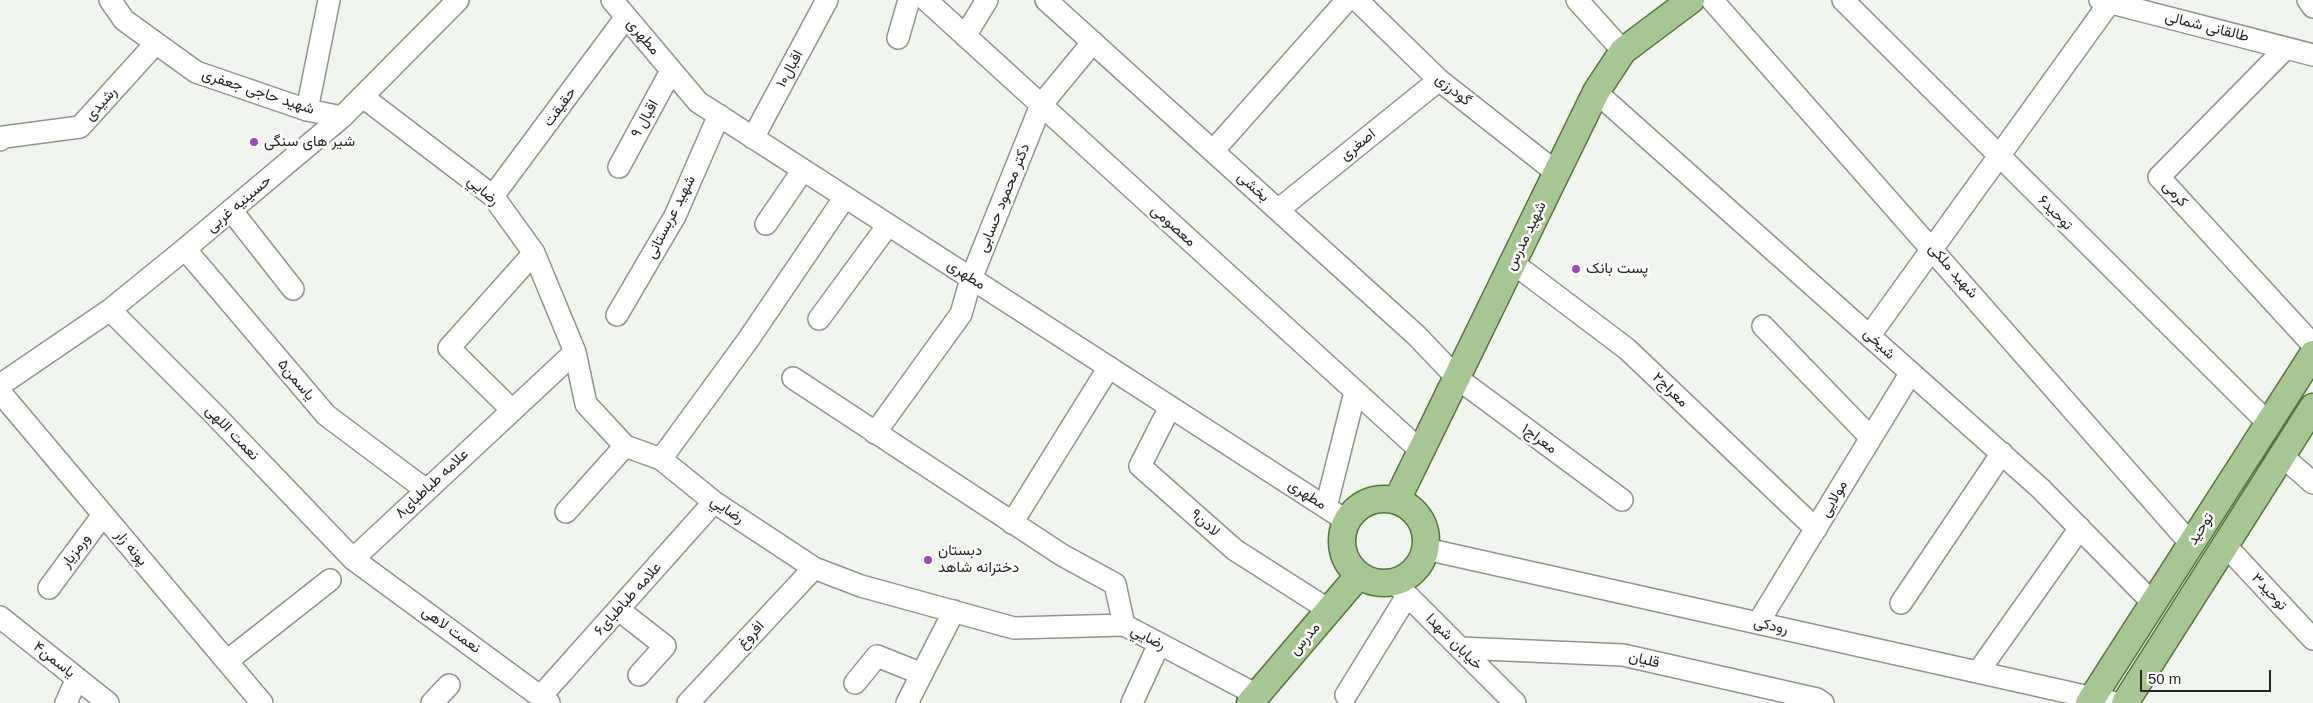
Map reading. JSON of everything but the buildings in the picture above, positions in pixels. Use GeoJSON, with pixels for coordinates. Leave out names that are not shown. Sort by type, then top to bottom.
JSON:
{"type":"FeatureCollection","features":[{"type":"Feature","properties":{"kind":"main road","name":"شهید مدرس"},"geometry":{"type":"LineString","coordinates":[[1397,500],[1596,92],[1623,51],[1691,0]]}},
{"type":"Feature","properties":{"kind":"main road","name":"توحید"},"geometry":{"type":"LineString","coordinates":[[2099,701],[2154,604],[2191,544],[2313,354]]}},
{"type":"Feature","properties":{"kind":"main road","name":"توحید"},"geometry":{"type":"LineString","coordinates":[[2125,703],[2313,407]]}},
{"type":"Feature","properties":{"kind":"main road"},"geometry":{"type":"LineString","coordinates":[[1385,498],[1397,500],[1417,514],[1423,524],[1426,549],[1422,560],[1415,570],[1405,578],[1401,589],[1359,575],[1345,556],[1343,532],[1347,521],[1354,512],[1368,502],[1385,498]]}},
{"type":"Feature","properties":{"kind":"main road","name":"مدرس"},"geometry":{"type":"LineString","coordinates":[[1253,699],[1359,575]]}},
{"type":"Feature","properties":{"kind":"street","name":"شهید حاجی جعفری"},"geometry":{"type":"LineString","coordinates":[[110,0],[124,20],[196,72],[308,110],[342,117]]}},
{"type":"Feature","properties":{"kind":"street"},"geometry":{"type":"LineString","coordinates":[[308,110],[329,0]]}},
{"type":"Feature","properties":{"kind":"street","name":"حسینیه غربی"},"geometry":{"type":"LineString","coordinates":[[0,385],[110,310],[185,249],[342,117],[458,0]]}},
{"type":"Feature","properties":{"kind":"street","name":"مطهری"},"geometry":{"type":"LineString","coordinates":[[612,0],[698,102],[1347,521]]}},
{"type":"Feature","properties":{"kind":"street","name":"اقبال۱۰"},"geometry":{"type":"LineString","coordinates":[[753,138],[827,0]]}},
{"type":"Feature","properties":{"kind":"street"},"geometry":{"type":"LineString","coordinates":[[898,38],[909,0]]}},
{"type":"Feature","properties":{"kind":"street","name":"معصومی"},"geometry":{"type":"LineString","coordinates":[[926,0],[1421,451]]}},
{"type":"Feature","properties":{"kind":"street"},"geometry":{"type":"LineString","coordinates":[[965,36],[987,0]]}},
{"type":"Feature","properties":{"kind":"street","name":"بخشی"},"geometry":{"type":"LineString","coordinates":[[1046,0],[1417,336],[1457,378]]}},
{"type":"Feature","properties":{"kind":"street"},"geometry":{"type":"LineString","coordinates":[[1212,150],[1347,0]]}},
{"type":"Feature","properties":{"kind":"street","name":"گودرزی"},"geometry":{"type":"LineString","coordinates":[[1357,0],[1439,80],[1557,173]]}},
{"type":"Feature","properties":{"kind":"street"},"geometry":{"type":"LineString","coordinates":[[1577,0],[1623,51]]}},
{"type":"Feature","properties":{"kind":"street","name":"شهید ملکی"},"geometry":{"type":"LineString","coordinates":[[1712,0],[1933,248],[2191,544]]}},
{"type":"Feature","properties":{"kind":"street","name":"توحید۶"},"geometry":{"type":"LineString","coordinates":[[1843,0],[1998,157],[2268,423]]}},
{"type":"Feature","properties":{"kind":"street"},"geometry":{"type":"LineString","coordinates":[[2308,0],[2313,7]]}},
{"type":"Feature","properties":{"kind":"street"},"geometry":{"type":"LineString","coordinates":[[1870,335],[1998,157],[2105,1]]}},
{"type":"Feature","properties":{"kind":"street","name":"طالقانی شمالی"},"geometry":{"type":"LineString","coordinates":[[2105,1],[2313,55]]}},
{"type":"Feature","properties":{"kind":"street","name":"حقیقت"},"geometry":{"type":"LineString","coordinates":[[493,196],[626,17]]}},
{"type":"Feature","properties":{"kind":"street","name":"دکتر محمود حسابی"},"geometry":{"type":"LineString","coordinates":[[875,433],[961,314],[971,278],[1041,105],[1093,42]]}},
{"type":"Feature","properties":{"kind":"street","name":"رشیدی"},"geometry":{"type":"LineString","coordinates":[[0,140],[4,137],[80,127],[156,43]]}},
{"type":"Feature","properties":{"kind":"street","name":"کرمی"},"geometry":{"type":"LineString","coordinates":[[2286,48],[2159,177],[2313,346]]}},
{"type":"Feature","properties":{"kind":"street","name":"اقبال ۹"},"geometry":{"type":"LineString","coordinates":[[619,167],[671,71]]}},
{"type":"Feature","properties":{"kind":"street","name":"اصغری"},"geometry":{"type":"LineString","coordinates":[[1278,210],[1439,80]]}},
{"type":"Feature","properties":{"kind":"street","name":"شیخی"},"geometry":{"type":"LineString","coordinates":[[1596,92],[1870,335],[1910,374],[2002,453],[2080,528],[2154,604]]}},
{"type":"Feature","properties":{"kind":"street","name":"رضایي"},"geometry":{"type":"LineString","coordinates":[[363,97],[493,196],[534,253],[574,352],[586,404],[625,446],[661,459],[714,502],[814,568],[862,586],[1014,628],[1124,625],[1253,699]]}},
{"type":"Feature","properties":{"kind":"street","name":"شهید عربستانی"},"geometry":{"type":"LineString","coordinates":[[617,315],[675,216],[719,115]]}},
{"type":"Feature","properties":{"kind":"street"},"geometry":{"type":"LineString","coordinates":[[766,224],[803,170]]}},
{"type":"Feature","properties":{"kind":"street"},"geometry":{"type":"LineString","coordinates":[[661,459],[748,340],[844,197]]}},
{"type":"Feature","properties":{"kind":"street"},"geometry":{"type":"LineString","coordinates":[[231,210],[293,289]]}},
{"type":"Feature","properties":{"kind":"street"},"geometry":{"type":"LineString","coordinates":[[819,319],[888,225]]}},
{"type":"Feature","properties":{"kind":"street","name":"یاسمن۵"},"geometry":{"type":"LineString","coordinates":[[185,249],[326,415],[426,490]]}},
{"type":"Feature","properties":{"kind":"street"},"geometry":{"type":"LineString","coordinates":[[512,410],[449,348],[534,253]]}},
{"type":"Feature","properties":{"kind":"street","name":"معراج۲"},"geometry":{"type":"LineString","coordinates":[[1513,262],[1627,349],[1816,529]]}},
{"type":"Feature","properties":{"kind":"street","name":"نعمت اللهی"},"geometry":{"type":"LineString","coordinates":[[110,310],[353,559]]}},
{"type":"Feature","properties":{"kind":"street"},"geometry":{"type":"LineString","coordinates":[[1763,326],[1870,437]]}},
{"type":"Feature","properties":{"kind":"street","name":"علامه طباطبای۸"},"geometry":{"type":"LineString","coordinates":[[353,559],[574,352]]}},
{"type":"Feature","properties":{"kind":"street"},"geometry":{"type":"LineString","coordinates":[[1012,523],[1109,367]]}},
{"type":"Feature","properties":{"kind":"street","name":"مولایی"},"geometry":{"type":"LineString","coordinates":[[1758,623],[1910,374]]}},
{"type":"Feature","properties":{"kind":"street"},"geometry":{"type":"LineString","coordinates":[[793,378],[1062,555],[1115,584],[1124,625]]}},
{"type":"Feature","properties":{"kind":"street","name":"معراج۱"},"geometry":{"type":"LineString","coordinates":[[1457,378],[1622,500]]}},
{"type":"Feature","properties":{"kind":"street","name":"پونه زار"},"geometry":{"type":"LineString","coordinates":[[0,392],[262,703]]}},
{"type":"Feature","properties":{"kind":"street"},"geometry":{"type":"LineString","coordinates":[[1326,507],[1355,392]]}},
{"type":"Feature","properties":{"kind":"street","name":"لادن۹"},"geometry":{"type":"LineString","coordinates":[[1170,407],[1140,466],[1235,550],[1329,610]]}},
{"type":"Feature","properties":{"kind":"street"},"geometry":{"type":"LineString","coordinates":[[566,512],[625,446]]}},
{"type":"Feature","properties":{"kind":"street"},"geometry":{"type":"LineString","coordinates":[[1901,603],[2002,453]]}},
{"type":"Feature","properties":{"kind":"street"},"geometry":{"type":"LineString","coordinates":[[2282,456],[2313,483]]}},
{"type":"Feature","properties":{"kind":"street","name":"علامه طباطبای۶"},"geometry":{"type":"LineString","coordinates":[[545,699],[619,610],[714,502]]}},
{"type":"Feature","properties":{"kind":"street","name":"ورمزیار"},"geometry":{"type":"LineString","coordinates":[[49,588],[103,515]]}},
{"type":"Feature","properties":{"kind":"street"},"geometry":{"type":"LineString","coordinates":[[1978,672],[2080,528]]}},
{"type":"Feature","properties":{"kind":"street","name":"توحید۳"},"geometry":{"type":"LineString","coordinates":[[2225,545],[2313,639]]}},
{"type":"Feature","properties":{"kind":"street","name":"رودکی"},"geometry":{"type":"LineString","coordinates":[[1426,549],[1978,672],[2099,701]]}},
{"type":"Feature","properties":{"kind":"street","name":"نعمت لاهی"},"geometry":{"type":"LineString","coordinates":[[353,559],[545,699]]}},
{"type":"Feature","properties":{"kind":"street","name":"افروغ"},"geometry":{"type":"LineString","coordinates":[[688,703],[814,568]]}},
{"type":"Feature","properties":{"kind":"street"},"geometry":{"type":"LineString","coordinates":[[227,661],[330,580]]}},
{"type":"Feature","properties":{"kind":"street"},"geometry":{"type":"LineString","coordinates":[[1346,695],[1401,589]]}},
{"type":"Feature","properties":{"kind":"street","name":"خیابان شهدا"},"geometry":{"type":"LineString","coordinates":[[1401,589],[1515,703]]}},
{"type":"Feature","properties":{"kind":"street"},"geometry":{"type":"LineString","coordinates":[[619,610],[665,646],[639,675]]}},
{"type":"Feature","properties":{"kind":"street"},"geometry":{"type":"LineString","coordinates":[[907,703],[954,611]]}},
{"type":"Feature","properties":{"kind":"street","name":"یاسمن۴"},"geometry":{"type":"LineString","coordinates":[[0,617],[108,703]]}},
{"type":"Feature","properties":{"kind":"street"},"geometry":{"type":"LineString","coordinates":[[1132,703],[1159,644]]}},
{"type":"Feature","properties":{"kind":"street","name":"قلیان"},"geometry":{"type":"LineString","coordinates":[[1460,648],[1622,655],[1817,699],[1823,703]]}},
{"type":"Feature","properties":{"kind":"street"},"geometry":{"type":"LineString","coordinates":[[855,683],[878,656],[922,674]]}},
{"type":"Feature","properties":{"kind":"street"},"geometry":{"type":"LineString","coordinates":[[66,703],[77,678]]}},
{"type":"Feature","properties":{"kind":"street"},"geometry":{"type":"LineString","coordinates":[[432,703],[449,685]]}},
{"type":"Feature","properties":{"kind":"place","name":"شیر های سنگی"},"geometry":{"type":"Point","coordinates":[254,142]}},
{"type":"Feature","properties":{"kind":"place","name":"پست بانک"},"geometry":{"type":"Point","coordinates":[1576,269]}},
{"type":"Feature","properties":{"kind":"place","name":"دبستان دخترانه شاهد"},"geometry":{"type":"Point","coordinates":[928,560]}}]}
